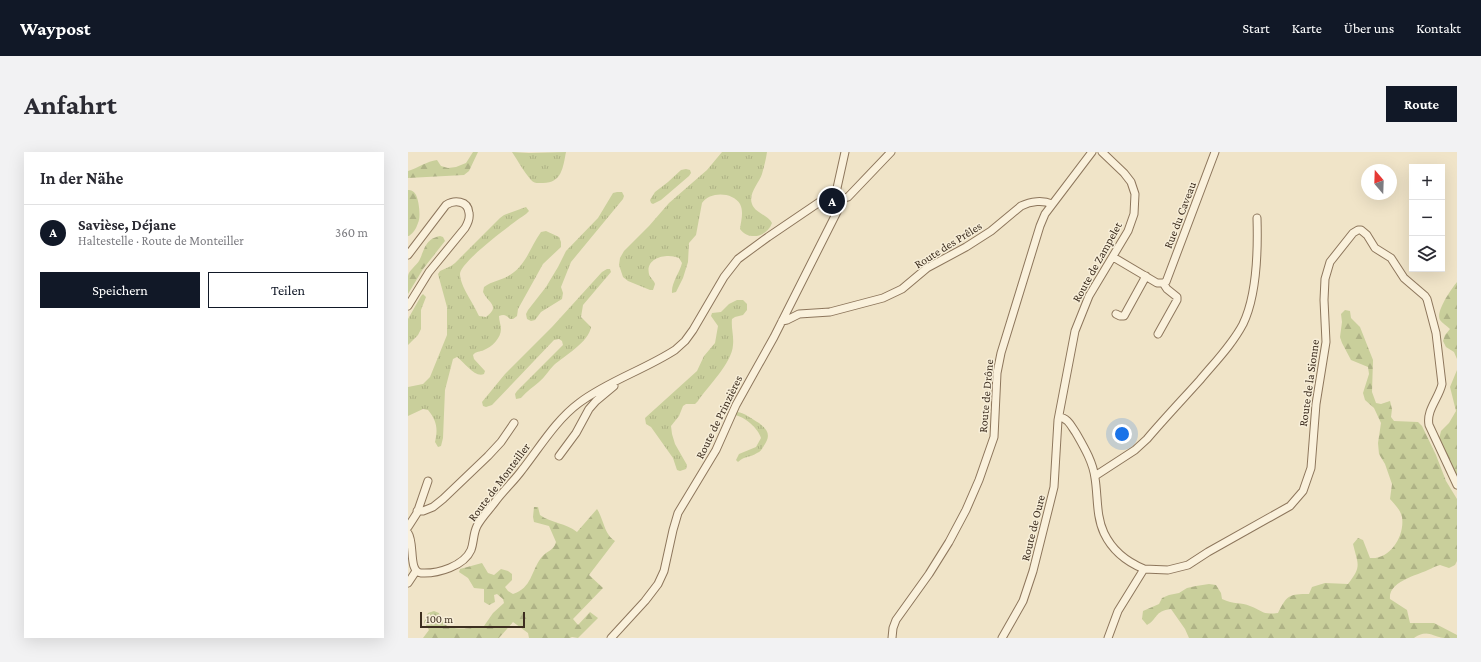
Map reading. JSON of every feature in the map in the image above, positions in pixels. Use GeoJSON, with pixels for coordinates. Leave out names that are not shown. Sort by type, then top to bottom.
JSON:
{"type":"FeatureCollection","features":[{"type":"Feature","properties":{"kind":"street","name":"Route de Prinzières"},"geometry":{"type":"LineString","coordinates":[[610,638],[646,601],[658,584],[664,571],[672,530],[678,513],[713,456],[736,405],[782,321],[841,204],[839,198],[845,152]]}},
{"type":"Feature","properties":{"kind":"street","name":"Route de Monteiller"},"geometry":{"type":"LineString","coordinates":[[416,571],[422,573],[444,570],[456,566],[463,560],[470,551],[474,533],[480,520],[521,472],[549,434],[575,406],[592,394],[668,354],[685,341],[694,330],[724,277],[741,256],[822,201],[830,197],[848,197],[891,152]]}},
{"type":"Feature","properties":{"kind":"street","name":"Route de Drône"},"geometry":{"type":"LineString","coordinates":[[892,638],[896,620],[929,574],[949,542],[966,510],[984,465],[994,437],[997,373],[1003,344],[1040,226],[1052,204],[1092,152]]}},
{"type":"Feature","properties":{"kind":"street","name":"Route de Zampelet"},"geometry":{"type":"LineString","coordinates":[[1059,417],[1071,346],[1076,327],[1089,296],[1132,224],[1135,210],[1136,194],[1130,179],[1102,152]]}},
{"type":"Feature","properties":{"kind":"street","name":"Rue du Caveau"},"geometry":{"type":"LineString","coordinates":[[1163,283],[1166,282],[1169,275],[1215,152]]}},
{"type":"Feature","properties":{"kind":"street"},"geometry":{"type":"LineString","coordinates":[[408,255],[446,205],[457,201],[467,206],[470,213],[465,228],[429,272],[408,306]]}},
{"type":"Feature","properties":{"kind":"street","name":"Route des Prêles"},"geometry":{"type":"LineString","coordinates":[[782,321],[799,314],[830,312],[883,298],[902,288],[927,268],[966,247],[991,231],[1021,206],[1044,201],[1052,204]]}},
{"type":"Feature","properties":{"kind":"street"},"geometry":{"type":"LineString","coordinates":[[1095,476],[1135,450],[1147,439],[1231,343],[1247,313],[1251,295],[1257,247],[1257,218]]}},
{"type":"Feature","properties":{"kind":"street","name":"Route de la Sionne"},"geometry":{"type":"LineString","coordinates":[[1144,569],[1174,569],[1191,564],[1208,552],[1273,517],[1290,506],[1304,491],[1310,468],[1316,404],[1326,342],[1324,300],[1325,279],[1330,262],[1353,233],[1358,230],[1361,230],[1367,236],[1375,248],[1391,258],[1404,278],[1425,296],[1427,300],[1436,333],[1442,384],[1428,419],[1431,431],[1457,485]]}},
{"type":"Feature","properties":{"kind":"street"},"geometry":{"type":"LineString","coordinates":[[1113,257],[1157,283],[1163,283],[1167,289],[1177,297],[1177,300],[1158,334]]}},
{"type":"Feature","properties":{"kind":"street"},"geometry":{"type":"LineString","coordinates":[[1116,314],[1124,316],[1146,276]]}},
{"type":"Feature","properties":{"kind":"street","name":"Route de Monteiller"},"geometry":{"type":"LineString","coordinates":[[558,456],[576,433],[589,409],[612,388],[614,383]]}},
{"type":"Feature","properties":{"kind":"street"},"geometry":{"type":"LineString","coordinates":[[1059,417],[1066,419],[1081,441],[1092,464],[1095,476],[1100,518],[1104,532],[1111,545],[1119,554],[1133,564],[1144,569],[1118,611],[1108,638]]}},
{"type":"Feature","properties":{"kind":"street","name":"Route de Oure"},"geometry":{"type":"LineString","coordinates":[[1002,638],[1023,601],[1039,548],[1054,487],[1059,417]]}},
{"type":"Feature","properties":{"kind":"street","name":"Route de Monteiller"},"geometry":{"type":"LineString","coordinates":[[417,511],[423,511],[433,507],[443,499],[488,456],[501,442],[514,423]]}},
{"type":"Feature","properties":{"kind":"street"},"geometry":{"type":"LineString","coordinates":[[408,527],[417,511],[428,481]]}},
{"type":"Feature","properties":{"kind":"street"},"geometry":{"type":"LineString","coordinates":[[408,533],[412,543],[412,563],[416,571],[408,583]]}},
{"type":"Feature","properties":{"kind":"green space"},"geometry":{"type":"Polygon","coordinates":[[[473,152],[478,152],[469,171],[464,175],[408,178],[408,171],[433,161],[437,160],[441,166],[448,168],[466,163],[473,152]]]}},
{"type":"Feature","properties":{"kind":"green space"},"geometry":{"type":"Polygon","coordinates":[[[512,152],[566,152],[558,177],[549,182],[538,183],[531,180],[512,152]]]}},
{"type":"Feature","properties":{"kind":"green space"},"geometry":{"type":"Polygon","coordinates":[[[722,152],[767,152],[762,174],[751,196],[751,200],[756,210],[770,220],[772,223],[770,228],[758,236],[744,233],[740,229],[742,210],[737,200],[721,194],[710,196],[702,203],[696,235],[689,243],[688,262],[683,278],[676,292],[672,293],[672,289],[682,263],[679,258],[664,256],[654,260],[650,264],[649,274],[655,284],[653,290],[628,281],[623,277],[619,265],[620,258],[624,251],[669,203],[707,170],[722,152]]]}},
{"type":"Feature","properties":{"kind":"green space"},"geometry":{"type":"Polygon","coordinates":[[[681,170],[690,170],[691,173],[689,176],[661,200],[653,204],[651,203],[650,200],[655,192],[681,170]]]}},
{"type":"Feature","properties":{"kind":"green space"},"geometry":{"type":"Polygon","coordinates":[[[408,190],[412,191],[416,195],[419,205],[419,220],[414,232],[409,236],[408,236],[408,190]]]}},
{"type":"Feature","properties":{"kind":"green space"},"geometry":{"type":"Polygon","coordinates":[[[622,192],[624,196],[623,199],[571,262],[561,287],[563,293],[562,299],[541,312],[535,320],[531,321],[527,319],[526,314],[528,310],[546,287],[566,251],[598,218],[613,193],[622,192]]]}},
{"type":"Feature","properties":{"kind":"green space"},"geometry":{"type":"Polygon","coordinates":[[[526,207],[529,211],[526,214],[488,242],[462,268],[460,274],[462,284],[479,316],[486,317],[493,310],[492,304],[483,292],[484,287],[490,283],[507,277],[516,271],[524,261],[541,232],[546,231],[559,237],[561,247],[543,264],[518,309],[517,316],[510,319],[505,315],[499,316],[501,332],[496,342],[483,351],[473,355],[474,359],[485,371],[484,374],[477,374],[457,357],[453,359],[445,390],[443,438],[441,446],[438,447],[435,442],[436,425],[428,410],[423,409],[408,416],[408,387],[423,384],[430,377],[447,335],[447,307],[438,274],[440,271],[455,263],[500,218],[504,215],[526,207]]]}},
{"type":"Feature","properties":{"kind":"green space"},"geometry":{"type":"Polygon","coordinates":[[[435,237],[443,237],[445,241],[423,269],[408,294],[408,276],[410,272],[419,261],[428,242],[435,237]]]}},
{"type":"Feature","properties":{"kind":"green space"},"geometry":{"type":"Polygon","coordinates":[[[610,269],[611,272],[583,305],[581,317],[591,327],[586,338],[554,365],[541,380],[521,398],[516,399],[515,394],[517,391],[563,345],[562,341],[559,339],[554,340],[492,405],[486,407],[483,406],[482,402],[505,374],[552,327],[602,272],[610,269]]]}},
{"type":"Feature","properties":{"kind":"green space"},"geometry":{"type":"Polygon","coordinates":[[[1457,282],[1457,359],[1454,352],[1446,347],[1443,341],[1445,335],[1450,329],[1440,320],[1439,316],[1445,300],[1457,282]]]}},
{"type":"Feature","properties":{"kind":"green space"},"geometry":{"type":"Polygon","coordinates":[[[423,294],[426,297],[421,310],[421,329],[418,335],[408,345],[408,319],[423,294]]]}},
{"type":"Feature","properties":{"kind":"green space"},"geometry":{"type":"Polygon","coordinates":[[[737,300],[743,300],[747,304],[747,310],[743,315],[732,319],[733,345],[729,359],[698,401],[695,404],[686,404],[683,406],[679,416],[671,426],[675,444],[687,465],[686,469],[680,471],[677,470],[673,458],[651,427],[646,424],[645,418],[697,371],[704,356],[715,343],[718,326],[711,316],[712,313],[721,312],[729,304],[737,300]]]}},
{"type":"Feature","properties":{"kind":"green space"},"geometry":{"type":"Polygon","coordinates":[[[1345,310],[1350,311],[1351,318],[1360,327],[1373,360],[1372,392],[1376,403],[1381,404],[1390,401],[1392,409],[1391,417],[1394,421],[1418,422],[1422,426],[1436,455],[1446,481],[1457,499],[1457,561],[1455,565],[1449,568],[1440,565],[1406,579],[1394,587],[1391,592],[1390,599],[1407,610],[1410,623],[1434,623],[1457,635],[1457,638],[1444,638],[1423,634],[1414,638],[1189,638],[1185,629],[1171,609],[1159,613],[1147,625],[1142,619],[1143,611],[1159,604],[1162,598],[1179,593],[1187,588],[1209,584],[1216,585],[1221,593],[1222,599],[1226,601],[1247,605],[1265,613],[1278,613],[1286,599],[1297,594],[1309,594],[1312,587],[1325,583],[1348,584],[1358,565],[1353,544],[1358,538],[1363,540],[1370,558],[1377,558],[1384,555],[1395,545],[1401,532],[1402,517],[1399,509],[1390,499],[1392,484],[1385,464],[1379,454],[1378,443],[1381,423],[1374,408],[1365,400],[1363,393],[1369,374],[1368,367],[1351,360],[1340,337],[1342,322],[1341,314],[1345,310]]]}},
{"type":"Feature","properties":{"kind":"green space"},"geometry":{"type":"Polygon","coordinates":[[[1457,370],[1457,481],[1439,439],[1441,431],[1449,423],[1456,411],[1450,387],[1457,370]]]}},
{"type":"Feature","properties":{"kind":"green space"},"geometry":{"type":"Polygon","coordinates":[[[737,412],[746,415],[759,423],[768,434],[766,443],[760,451],[752,456],[743,458],[738,462],[736,460],[739,454],[756,447],[761,438],[757,430],[751,424],[743,418],[735,415],[737,412]]]}},
{"type":"Feature","properties":{"kind":"green space"},"geometry":{"type":"Polygon","coordinates":[[[534,507],[538,507],[540,515],[544,518],[577,532],[597,509],[606,531],[615,541],[589,575],[603,588],[573,619],[578,625],[590,612],[598,618],[578,638],[529,638],[528,633],[513,622],[499,638],[423,638],[429,630],[424,622],[428,613],[434,611],[439,613],[443,622],[451,627],[474,628],[484,626],[493,613],[504,603],[503,599],[497,594],[494,595],[495,602],[489,605],[484,602],[484,589],[474,588],[468,578],[459,572],[460,569],[482,563],[488,573],[494,575],[501,569],[512,574],[512,580],[505,587],[513,594],[524,588],[541,558],[553,548],[556,542],[549,526],[534,522],[534,507]]]}},
{"type":"Feature","properties":{"kind":"place","name":"Savièse, Déjane"},"geometry":{"type":"Point","coordinates":[832,201]}}]}
